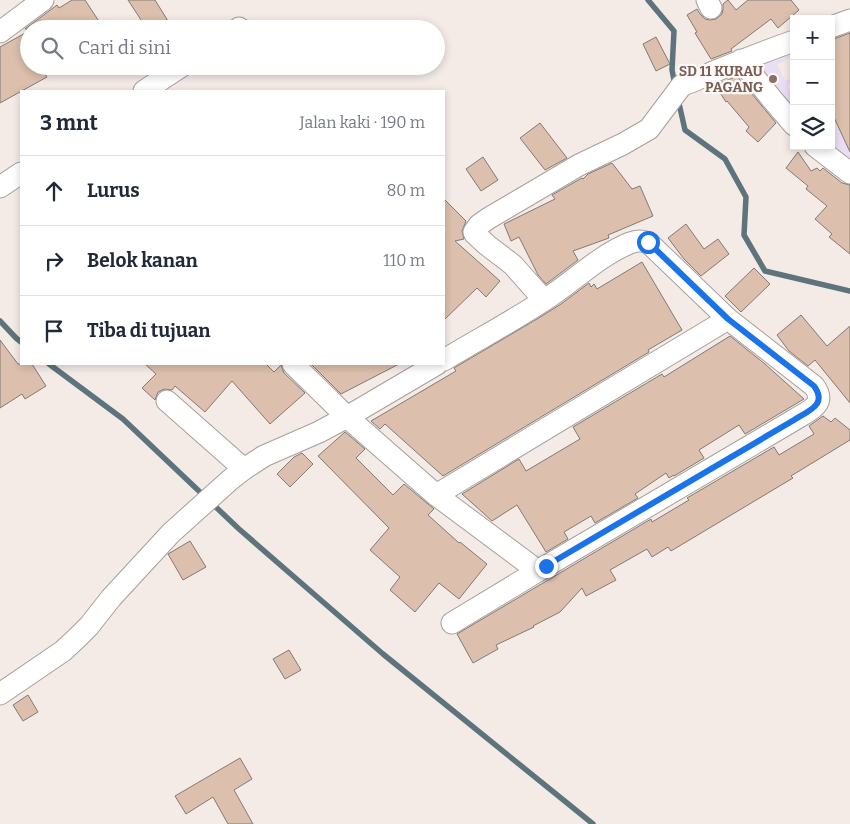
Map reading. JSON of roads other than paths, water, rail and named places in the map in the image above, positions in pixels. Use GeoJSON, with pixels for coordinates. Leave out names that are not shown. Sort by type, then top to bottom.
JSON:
{"type":"FeatureCollection","features":[{"type":"Feature","properties":{"kind":"street"},"geometry":{"type":"LineString","coordinates":[[0,32],[43,0]]}},
{"type":"Feature","properties":{"kind":"street"},"geometry":{"type":"LineString","coordinates":[[835,26],[850,20]]}},
{"type":"Feature","properties":{"kind":"street"},"geometry":{"type":"LineString","coordinates":[[544,300],[513,264],[475,234],[475,229],[489,218],[579,165],[623,144],[650,128],[682,85],[790,42]]}},
{"type":"Feature","properties":{"kind":"street"},"geometry":{"type":"LineString","coordinates":[[742,60],[790,119]]}},
{"type":"Feature","properties":{"kind":"street"},"geometry":{"type":"LineString","coordinates":[[146,90],[168,75]]}},
{"type":"Feature","properties":{"kind":"street"},"geometry":{"type":"LineString","coordinates":[[820,150],[850,173]]}},
{"type":"Feature","properties":{"kind":"street"},"geometry":{"type":"LineString","coordinates":[[0,187],[20,174]]}},
{"type":"Feature","properties":{"kind":"street"},"geometry":{"type":"LineString","coordinates":[[445,359],[544,300],[607,256],[628,244],[640,240],[652,245],[728,319],[814,386],[820,398],[814,407],[794,420],[452,623]]}},
{"type":"Feature","properties":{"kind":"street"},"geometry":{"type":"LineString","coordinates":[[436,496],[728,319]]}},
{"type":"Feature","properties":{"kind":"street"},"geometry":{"type":"LineString","coordinates":[[294,365],[347,417],[436,496],[538,571]]}},
{"type":"Feature","properties":{"kind":"street"},"geometry":{"type":"LineString","coordinates":[[0,694],[63,651],[78,638],[111,598],[171,533],[237,474],[264,456],[347,417],[435,365]]}},
{"type":"Feature","properties":{"kind":"street"},"geometry":{"type":"LineString","coordinates":[[167,401],[237,474]]}},
{"type":"Feature","properties":{"kind":"waterway"},"geometry":{"type":"LineString","coordinates":[[648,0],[674,31],[672,70],[675,85]]}},
{"type":"Feature","properties":{"kind":"waterway"},"geometry":{"type":"LineString","coordinates":[[678,99],[685,130],[725,159],[746,197],[744,235],[765,271],[850,291]]}},
{"type":"Feature","properties":{"kind":"waterway"},"geometry":{"type":"LineString","coordinates":[[0,321],[20,341]]}},
{"type":"Feature","properties":{"kind":"waterway"},"geometry":{"type":"LineString","coordinates":[[50,365],[123,419],[239,529],[383,654],[593,824]]}},
{"type":"Feature","properties":{"kind":"place","name":"SD 11 KURAU PAGANG"},"geometry":{"type":"Point","coordinates":[773,79]}}]}
